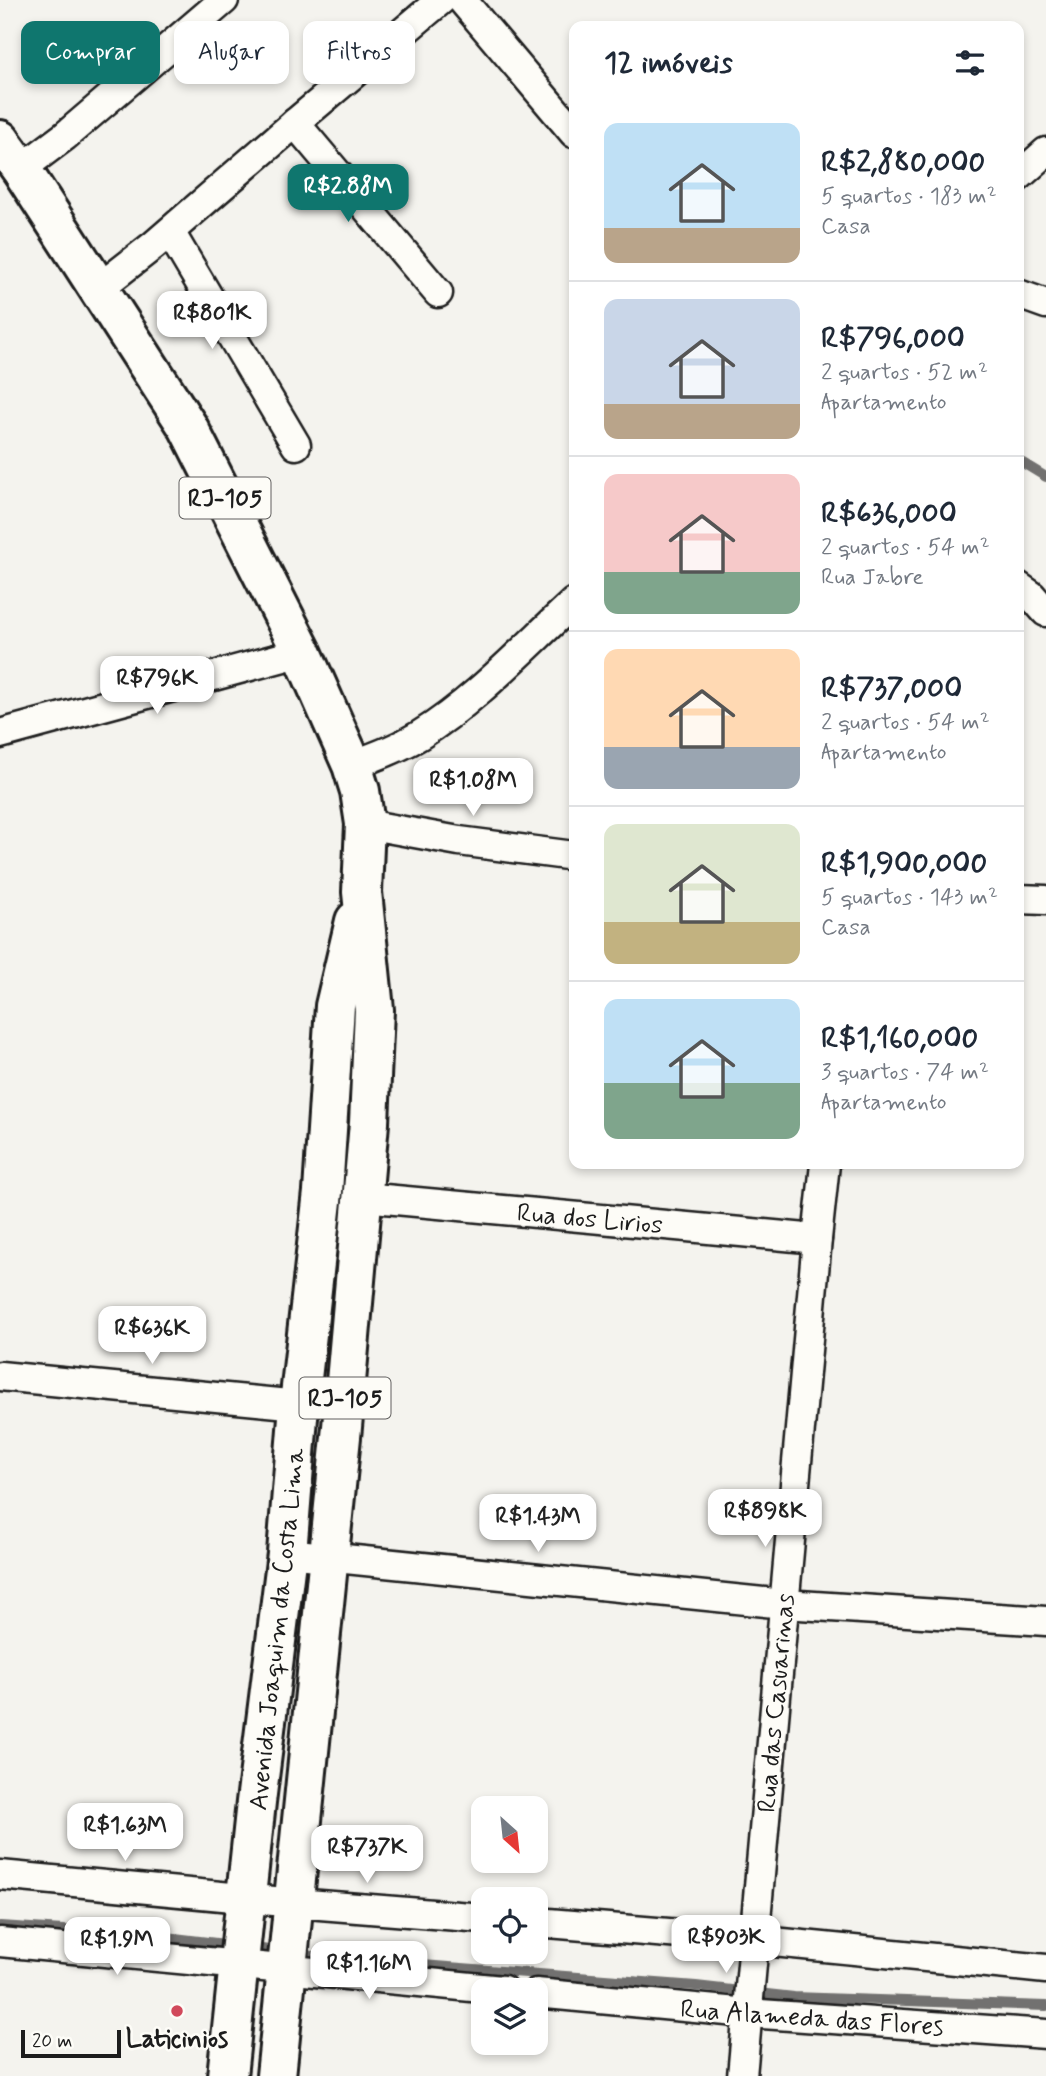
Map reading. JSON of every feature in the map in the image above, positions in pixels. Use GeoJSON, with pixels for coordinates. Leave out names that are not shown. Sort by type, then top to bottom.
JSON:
{"type":"FeatureCollection","features":[{"type":"Feature","properties":{"kind":"main road","name":"Avenida Joaquim da Costa Lima"},"geometry":{"type":"LineString","coordinates":[[11,154],[188,427],[302,652],[352,765],[360,791],[365,824],[362,892],[374,1010],[363,1197],[276,2076]]}},
{"type":"Feature","properties":{"kind":"main road","name":"Avenida Joaquim da Costa Lima"},"geometry":{"type":"LineString","coordinates":[[228,2076],[287,1553],[299,1405],[323,1192],[335,1006],[362,892]]}},
{"type":"Feature","properties":{"kind":"street"},"geometry":{"type":"LineString","coordinates":[[11,154],[65,135],[224,0]]}},
{"type":"Feature","properties":{"kind":"street"},"geometry":{"type":"LineString","coordinates":[[99,288],[170,232],[441,0]]}},
{"type":"Feature","properties":{"kind":"street"},"geometry":{"type":"LineString","coordinates":[[463,0],[569,126]]}},
{"type":"Feature","properties":{"kind":"street"},"geometry":{"type":"LineString","coordinates":[[295,123],[438,293]]}},
{"type":"Feature","properties":{"kind":"street"},"geometry":{"type":"LineString","coordinates":[[1024,172],[1046,152]]}},
{"type":"Feature","properties":{"kind":"street"},"geometry":{"type":"LineString","coordinates":[[170,232],[296,445]]}},
{"type":"Feature","properties":{"kind":"street"},"geometry":{"type":"LineString","coordinates":[[1024,297],[1046,304]]}},
{"type":"Feature","properties":{"kind":"street"},"geometry":{"type":"LineString","coordinates":[[1024,590],[1046,612]]}},
{"type":"Feature","properties":{"kind":"street"},"geometry":{"type":"LineString","coordinates":[[352,765],[386,753],[420,735],[450,714],[569,607]]}},
{"type":"Feature","properties":{"kind":"street"},"geometry":{"type":"LineString","coordinates":[[0,734],[302,652]]}},
{"type":"Feature","properties":{"kind":"street"},"geometry":{"type":"LineString","coordinates":[[365,824],[459,841],[569,855]]}},
{"type":"Feature","properties":{"kind":"street"},"geometry":{"type":"LineString","coordinates":[[1024,899],[1046,900]]}},
{"type":"Feature","properties":{"kind":"street","name":"Rua das Casuarinas"},"geometry":{"type":"LineString","coordinates":[[742,2076],[824,1169]]}},
{"type":"Feature","properties":{"kind":"street","name":"Rua dos Lirios"},"geometry":{"type":"LineString","coordinates":[[363,1197],[817,1239]]}},
{"type":"Feature","properties":{"kind":"street"},"geometry":{"type":"LineString","coordinates":[[0,1376],[299,1405]]}},
{"type":"Feature","properties":{"kind":"street"},"geometry":{"type":"LineString","coordinates":[[287,1553],[784,1604],[1046,1620]]}},
{"type":"Feature","properties":{"kind":"street"},"geometry":{"type":"LineString","coordinates":[[0,1875],[471,1917]]}},
{"type":"Feature","properties":{"kind":"street"},"geometry":{"type":"LineString","coordinates":[[548,1923],[1046,1969]]}},
{"type":"Feature","properties":{"kind":"street"},"geometry":{"type":"LineString","coordinates":[[0,1942],[471,1987]]}},
{"type":"Feature","properties":{"kind":"street","name":"Rua Alameda das Flores"},"geometry":{"type":"LineString","coordinates":[[548,1994],[748,2013],[1046,2034]]}},
{"type":"Feature","properties":{"kind":"waterway"},"geometry":{"type":"LineString","coordinates":[[1024,464],[1046,477]]}},
{"type":"Feature","properties":{"kind":"waterway"},"geometry":{"type":"LineString","coordinates":[[0,1926],[158,1936],[233,1945]]}},
{"type":"Feature","properties":{"kind":"waterway"},"geometry":{"type":"LineString","coordinates":[[248,1947],[282,1952]]}},
{"type":"Feature","properties":{"kind":"waterway"},"geometry":{"type":"LineString","coordinates":[[297,1954],[696,1986],[794,1997],[1046,2006]]}},
{"type":"Feature","properties":{"kind":"place","name":"Laticinios"},"geometry":{"type":"Point","coordinates":[177,2011]}}]}
